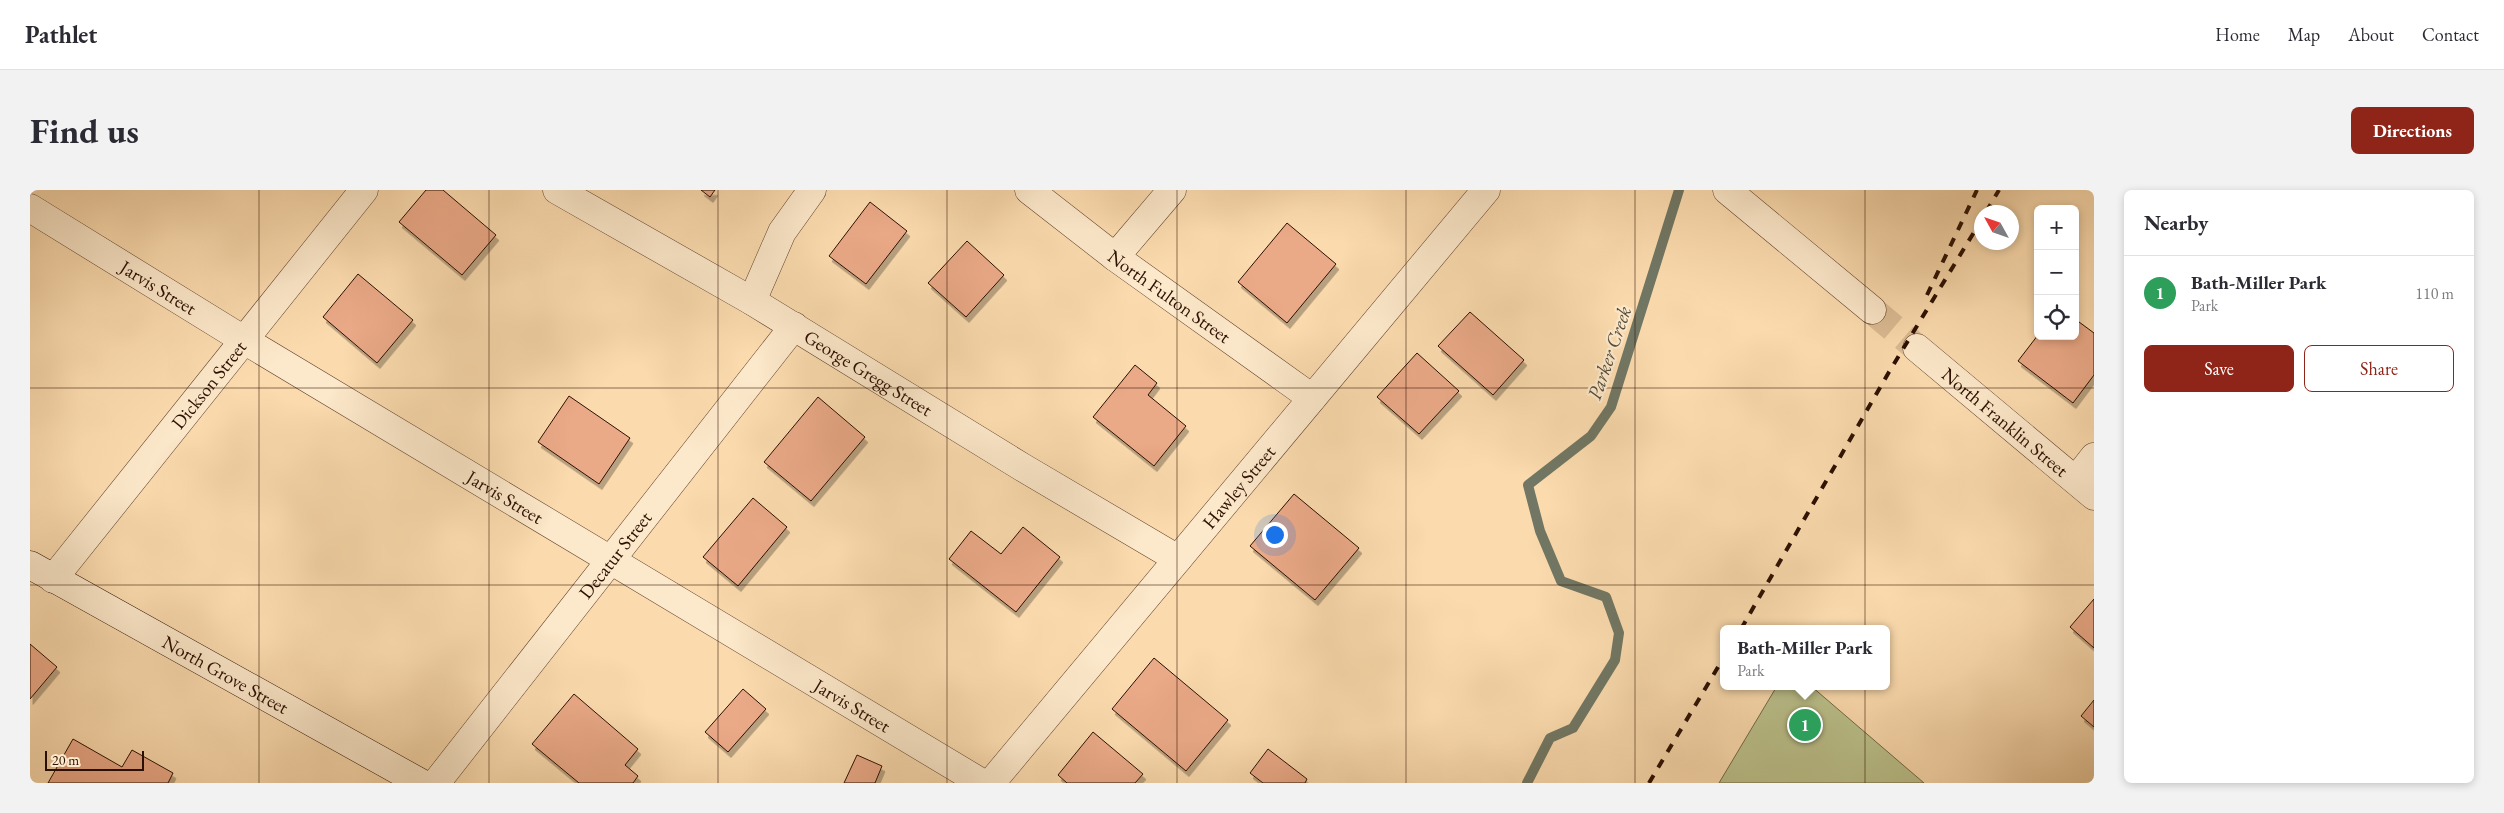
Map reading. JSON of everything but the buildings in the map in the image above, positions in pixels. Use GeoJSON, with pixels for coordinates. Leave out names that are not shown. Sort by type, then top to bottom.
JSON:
{"type":"FeatureCollection","features":[{"type":"Feature","properties":{"kind":"street","name":"Dickson Street"},"geometry":{"type":"LineString","coordinates":[[41,572],[244,340],[364,190]]}},
{"type":"Feature","properties":{"kind":"street","name":"George Gregg Street"},"geometry":{"type":"LineString","coordinates":[[557,190],[752,301],[1013,462],[1178,559]]}},
{"type":"Feature","properties":{"kind":"street"},"geometry":{"type":"LineString","coordinates":[[752,301],[782,232],[812,190]]}},
{"type":"Feature","properties":{"kind":"street","name":"North Fulton Street"},"geometry":{"type":"LineString","coordinates":[[1029,190],[1115,257],[1312,398]]}},
{"type":"Feature","properties":{"kind":"street"},"geometry":{"type":"LineString","coordinates":[[1115,257],[1172,190]]}},
{"type":"Feature","properties":{"kind":"street","name":"Hawley Street"},"geometry":{"type":"LineString","coordinates":[[991,783],[1486,190]]}},
{"type":"Feature","properties":{"kind":"street"},"geometry":{"type":"LineString","coordinates":[[1727,190],[1872,310]]}},
{"type":"Feature","properties":{"kind":"street","name":"Jarvis Street"},"geometry":{"type":"LineString","coordinates":[[30,208],[244,340],[982,783]]}},
{"type":"Feature","properties":{"kind":"street","name":"Decatur Street"},"geometry":{"type":"LineString","coordinates":[[436,783],[794,326]]}},
{"type":"Feature","properties":{"kind":"street","name":"North Franklin Street"},"geometry":{"type":"LineString","coordinates":[[1917,348],[2085,488]]}},
{"type":"Feature","properties":{"kind":"street"},"geometry":{"type":"LineString","coordinates":[[2085,488],[2094,457]]}},
{"type":"Feature","properties":{"kind":"street","name":"North Grove Street"},"geometry":{"type":"LineString","coordinates":[[41,572],[421,783]]}},
{"type":"Feature","properties":{"kind":"green space"},"geometry":{"type":"Polygon","coordinates":[[[1775,690],[1816,690],[1924,783],[1719,783],[1775,690]]]}},
{"type":"Feature","properties":{"kind":"waterway","name":"Parker Creek"},"geometry":{"type":"LineString","coordinates":[[1527,783],[1550,738],[1573,728],[1615,660],[1619,633],[1606,597],[1561,581],[1540,531],[1528,485],[1591,436],[1611,407],[1679,190]]}},
{"type":"Feature","properties":{"kind":"tunnel"},"geometry":{"type":"LineString","coordinates":[[1872,310],[1917,348]]}},
{"type":"Feature","properties":{"kind":"railway"},"geometry":{"type":"LineString","coordinates":[[1927,295],[1977,190]]}},
{"type":"Feature","properties":{"kind":"railway"},"geometry":{"type":"LineString","coordinates":[[1990,205],[1999,190]]}},
{"type":"Feature","properties":{"kind":"railway"},"geometry":{"type":"LineString","coordinates":[[1743,625],[1889,372],[1974,232]]}},
{"type":"Feature","properties":{"kind":"railway"},"geometry":{"type":"LineString","coordinates":[[1649,783],[1720,664]]}},
{"type":"Feature","properties":{"kind":"place","name":"Bath-Miller Park"},"geometry":{"type":"Point","coordinates":[1805,725]}}]}
